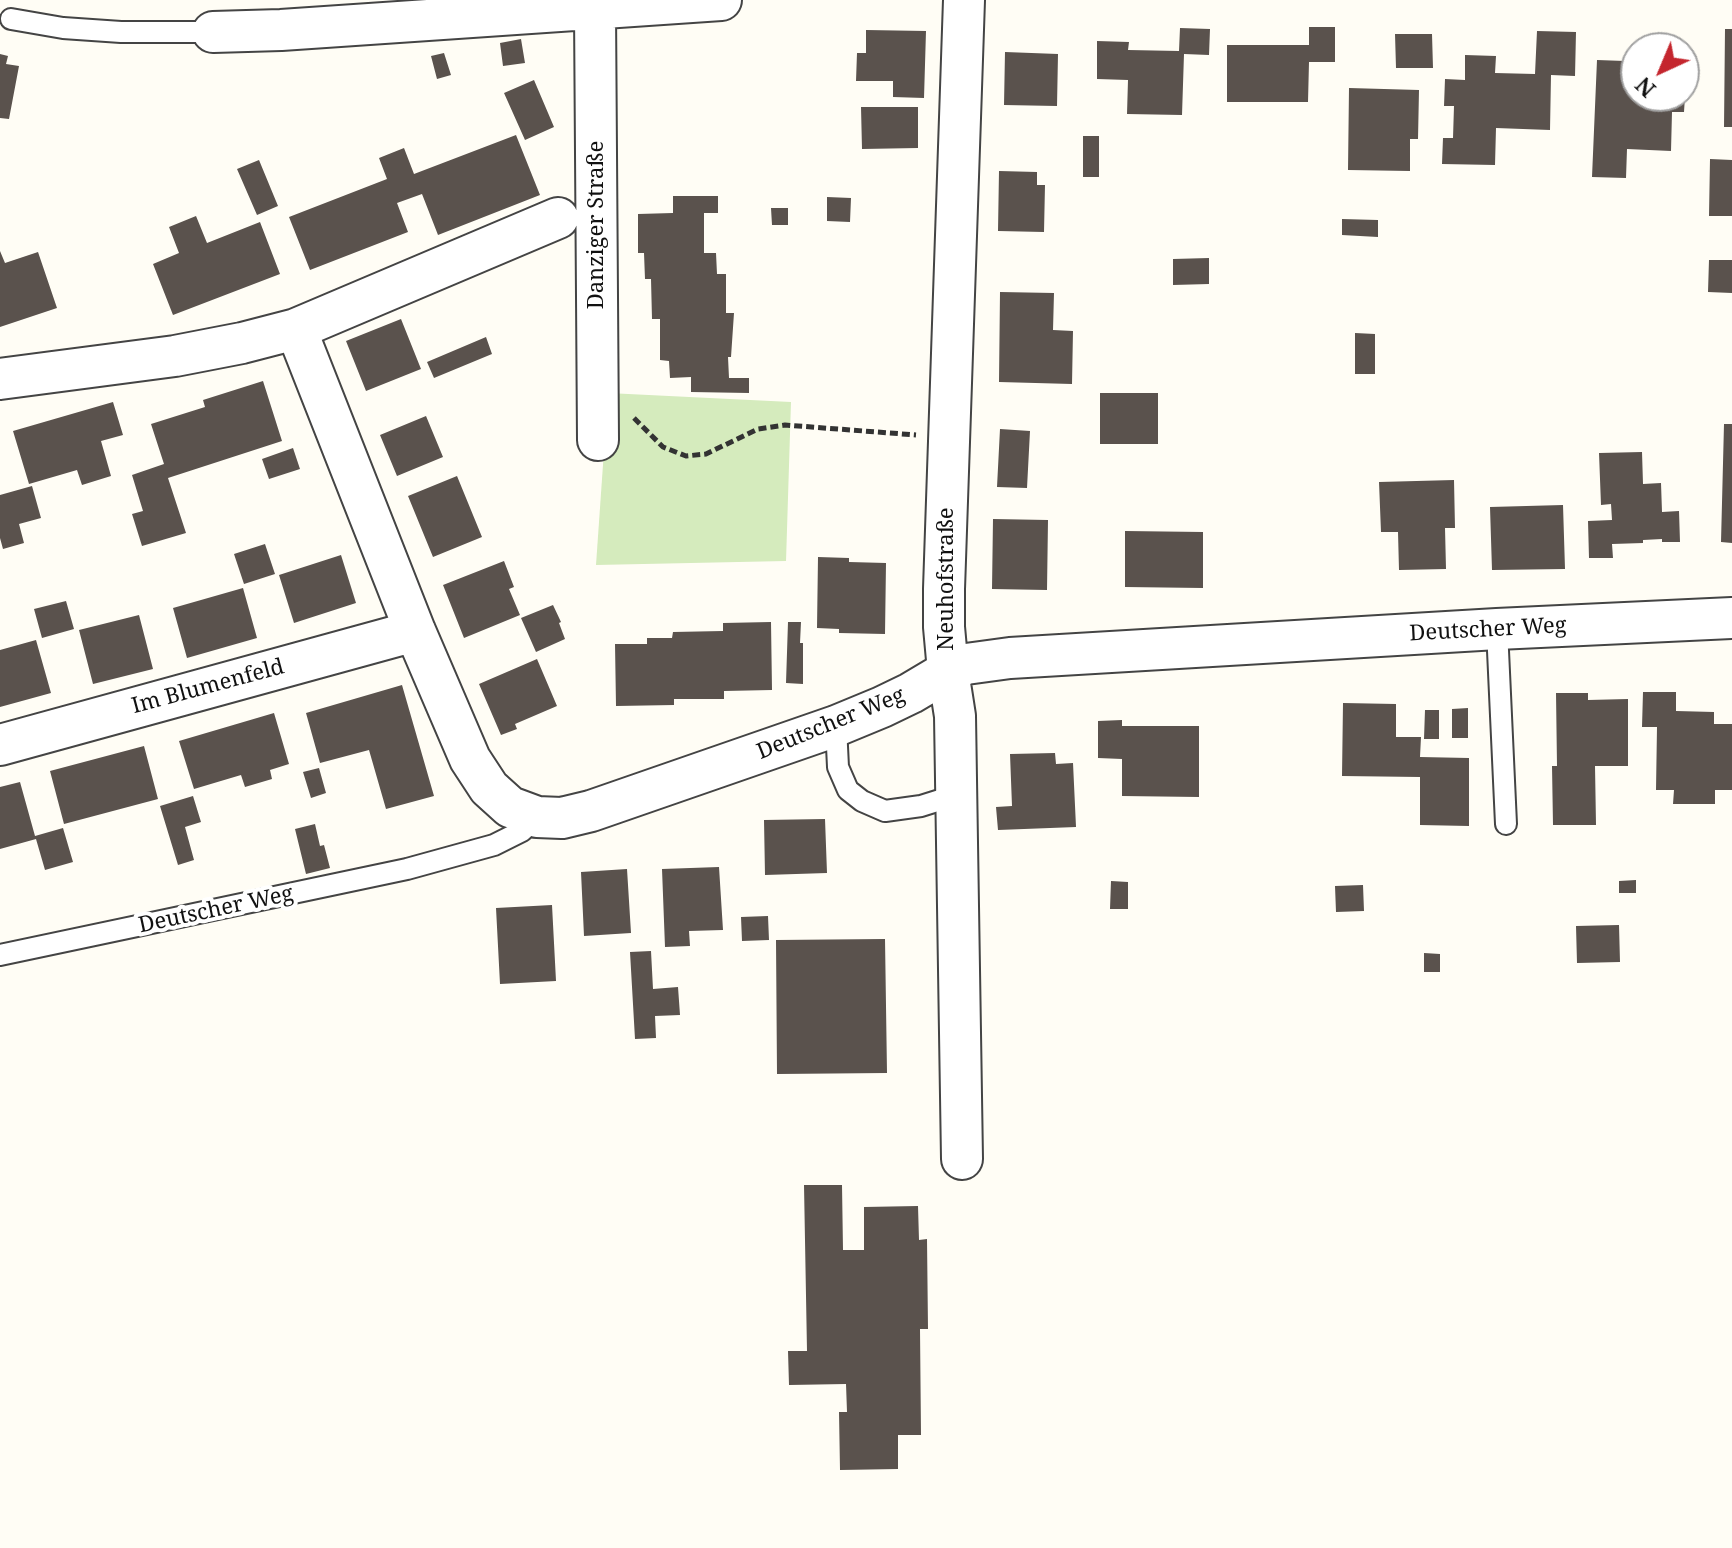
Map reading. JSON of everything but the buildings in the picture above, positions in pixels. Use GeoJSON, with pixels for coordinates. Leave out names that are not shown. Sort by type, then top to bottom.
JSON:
{"type":"FeatureCollection","features":[{"type":"Feature","properties":{"kind":"street"},"geometry":{"type":"LineString","coordinates":[[213,32],[721,0]]}},
{"type":"Feature","properties":{"kind":"street","name":"Neuhofstraße"},"geometry":{"type":"LineString","coordinates":[[962,1159],[955,716],[944,627],[944,589],[964,0]]}},
{"type":"Feature","properties":{"kind":"street","name":"Danziger Straße"},"geometry":{"type":"LineString","coordinates":[[595,10],[598,440]]}},
{"type":"Feature","properties":{"kind":"street"},"geometry":{"type":"LineString","coordinates":[[0,379],[175,356],[296,329],[558,218]]}},
{"type":"Feature","properties":{"kind":"street"},"geometry":{"type":"LineString","coordinates":[[296,329],[415,631],[470,759],[489,788],[510,807],[537,817]]}},
{"type":"Feature","properties":{"kind":"street","name":"Deutscher Weg"},"geometry":{"type":"LineString","coordinates":[[537,817],[562,818],[591,811],[836,726],[901,698],[966,664],[1010,658],[1732,618]]}},
{"type":"Feature","properties":{"kind":"street","name":"Im Blumenfeld"},"geometry":{"type":"LineString","coordinates":[[0,745],[415,631]]}},
{"type":"Feature","properties":{"kind":"lane"},"geometry":{"type":"LineString","coordinates":[[11,19],[63,28],[121,32],[213,32]]}},
{"type":"Feature","properties":{"kind":"lane"},"geometry":{"type":"LineString","coordinates":[[1497,629],[1506,824]]}},
{"type":"Feature","properties":{"kind":"lane"},"geometry":{"type":"LineString","coordinates":[[836,726],[838,767],[848,790],[862,801],[885,811],[921,806],[956,795]]}},
{"type":"Feature","properties":{"kind":"lane","name":"Deutscher Weg"},"geometry":{"type":"LineString","coordinates":[[0,955],[407,869],[494,845],[522,831],[537,817]]}},
{"type":"Feature","properties":{"kind":"path"},"geometry":{"type":"LineString","coordinates":[[598,379],[663,447],[686,456],[706,454],[758,429],[785,425],[949,438]]}},
{"type":"Feature","properties":{"kind":"green space"},"geometry":{"type":"Polygon","coordinates":[[[608,393],[791,402],[786,561],[596,565],[608,393]]]}}]}
